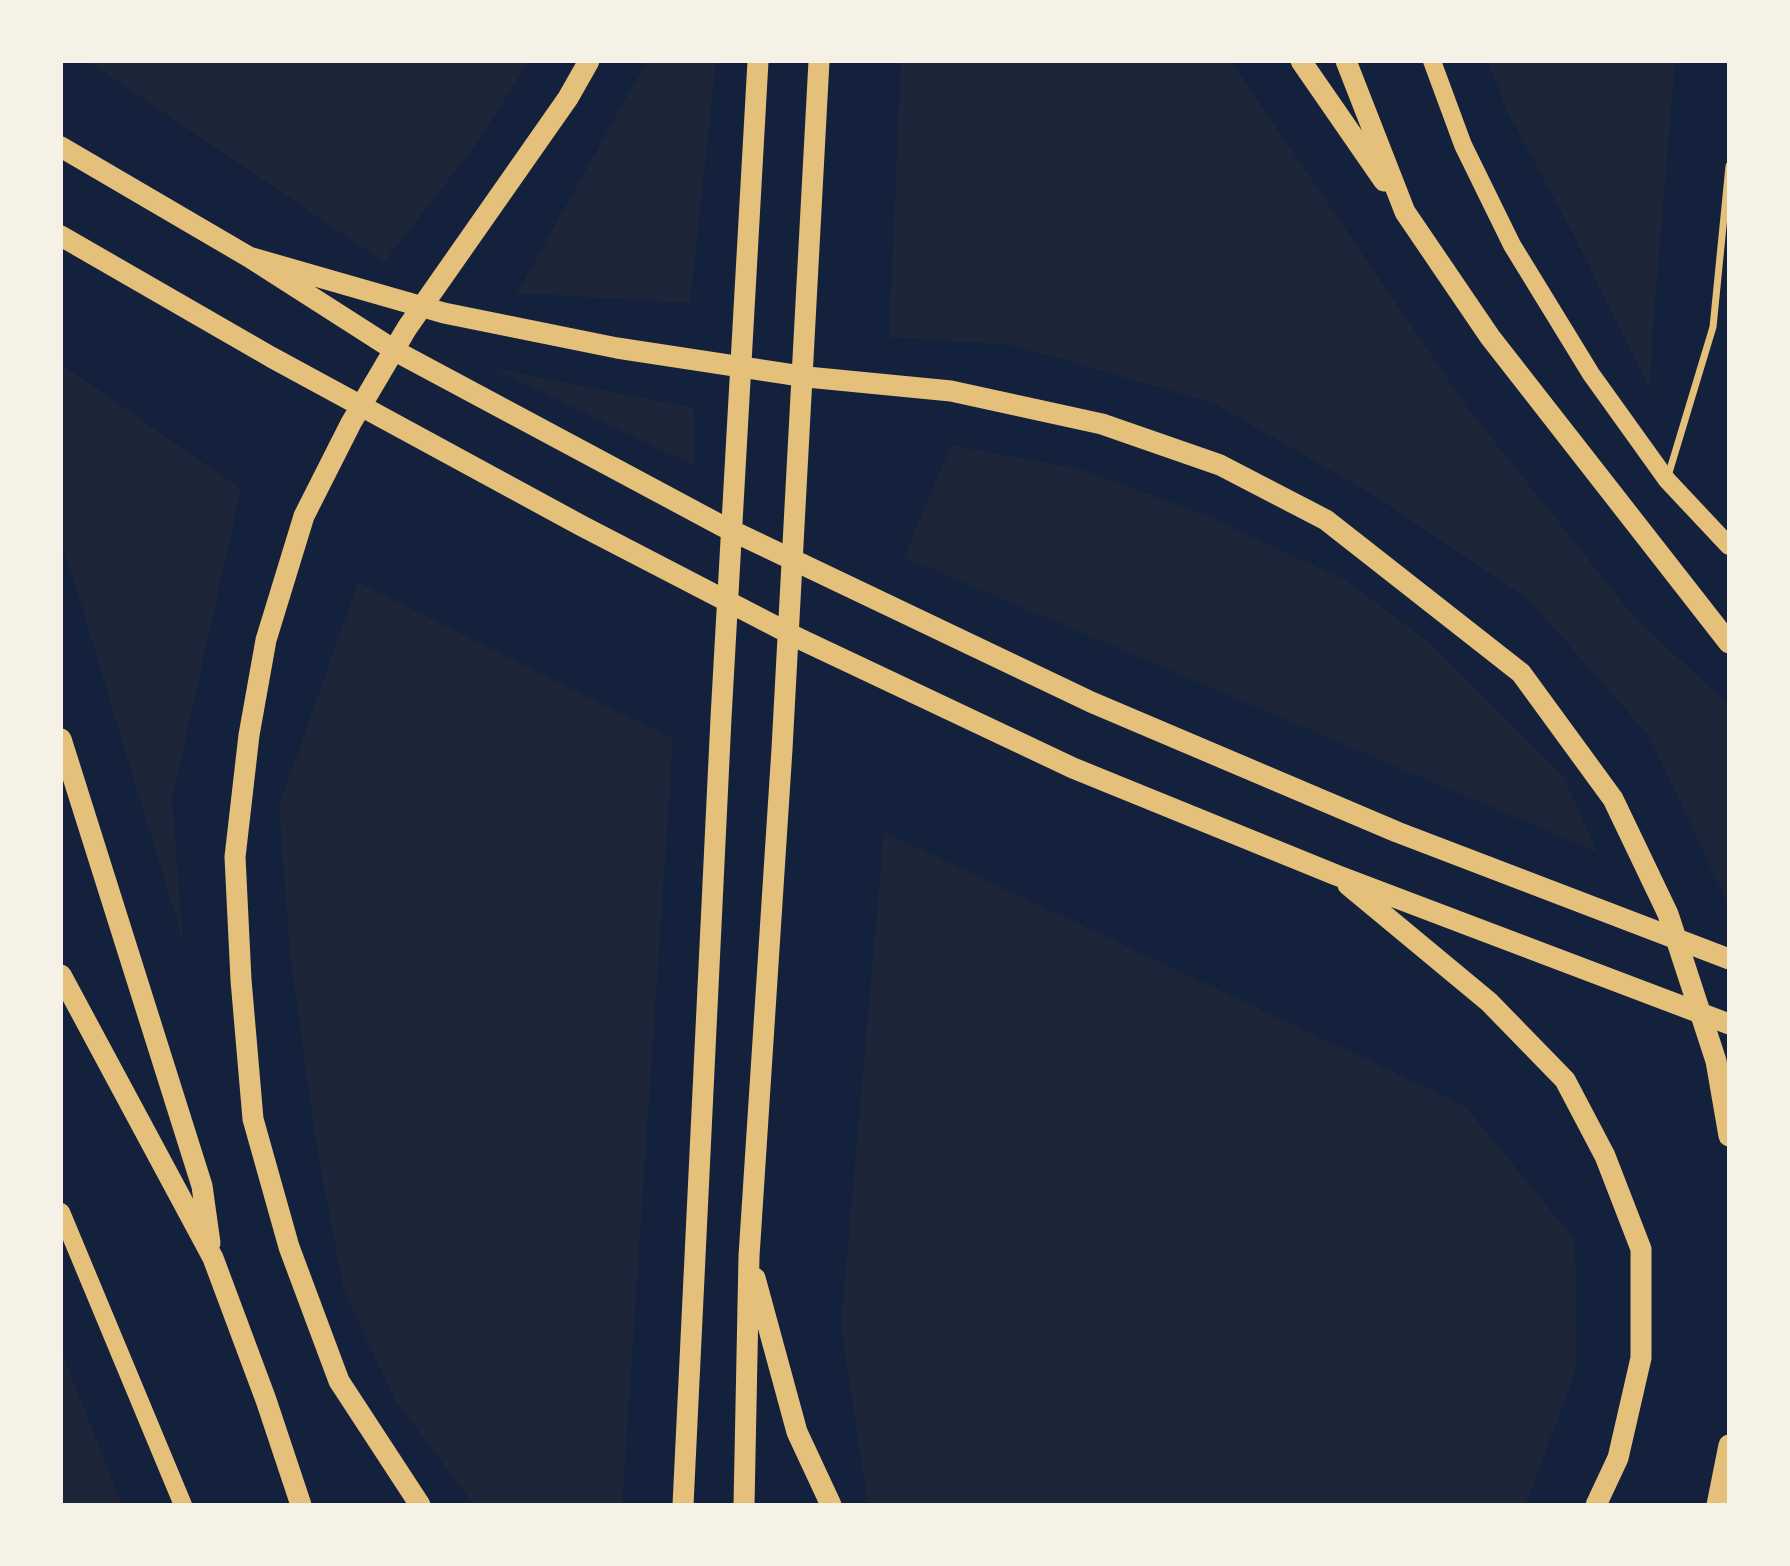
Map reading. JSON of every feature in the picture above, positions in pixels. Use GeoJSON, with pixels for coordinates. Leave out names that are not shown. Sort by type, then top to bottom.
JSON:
{"type":"FeatureCollection","features":[{"type":"Feature","properties":{"kind":"highway"},"geometry":{"type":"LineString","coordinates":[[420,1505],[339,1381],[289,1247],[253,1119],[241,981],[235,857],[248,735],[266,639],[304,516],[351,423],[407,328],[568,98],[589,61]]}},
{"type":"Feature","properties":{"kind":"highway"},"geometry":{"type":"LineString","coordinates":[[683,1505],[721,718],[758,61]]}},
{"type":"Feature","properties":{"kind":"highway"},"geometry":{"type":"LineString","coordinates":[[744,1505],[749,1256],[782,749],[819,61]]}},
{"type":"Feature","properties":{"kind":"highway"},"geometry":{"type":"LineString","coordinates":[[1301,61],[1490,337],[1729,643]]}},
{"type":"Feature","properties":{"kind":"highway"},"geometry":{"type":"LineString","coordinates":[[1346,61],[1405,212]]}},
{"type":"Feature","properties":{"kind":"highway"},"geometry":{"type":"LineString","coordinates":[[61,147],[249,257],[399,353],[722,526],[1091,702],[1397,832],[1729,959]]}},
{"type":"Feature","properties":{"kind":"highway"},"geometry":{"type":"LineString","coordinates":[[61,236],[271,357],[582,526],[800,639],[1073,768],[1336,875],[1729,1024]]}},
{"type":"Feature","properties":{"kind":"highway"},"geometry":{"type":"LineString","coordinates":[[249,257],[444,313],[617,348],[807,377],[963,393],[1102,424],[1220,466],[1326,520],[1521,673],[1613,799],[1668,914],[1716,1061],[1729,1136]]}},
{"type":"Feature","properties":{"kind":"highway"},"geometry":{"type":"LineString","coordinates":[[61,739],[202,1186],[212,1258]]}},
{"type":"Feature","properties":{"kind":"highway"},"geometry":{"type":"LineString","coordinates":[[1336,875],[1489,1002],[1565,1080],[1605,1156],[1641,1249],[1641,1358],[1618,1458],[1596,1505]]}},
{"type":"Feature","properties":{"kind":"highway"},"geometry":{"type":"LineString","coordinates":[[61,975],[212,1258],[266,1399],[301,1505]]}},
{"type":"Feature","properties":{"kind":"highway"},"geometry":{"type":"LineString","coordinates":[[749,1256],[797,1432],[831,1505]]}},
{"type":"Feature","properties":{"kind":"highway"},"geometry":{"type":"LineString","coordinates":[[1717,1505],[1729,1445]]}},
{"type":"Feature","properties":{"kind":"main road"},"geometry":{"type":"LineString","coordinates":[[1432,61],[1463,145],[1512,245],[1591,374],[1667,480],[1729,546]]}},
{"type":"Feature","properties":{"kind":"main road"},"geometry":{"type":"LineString","coordinates":[[61,1212],[183,1505]]}},
{"type":"Feature","properties":{"kind":"street"},"geometry":{"type":"LineString","coordinates":[[1667,480],[1713,327],[1729,166]]}},
{"type":"Feature","properties":{"kind":"shaded area"},"geometry":{"type":"Polygon","coordinates":[[[88,61],[529,61],[475,146],[384,262],[88,61]]]}},
{"type":"Feature","properties":{"kind":"shaded area"},"geometry":{"type":"Polygon","coordinates":[[[647,61],[716,61],[690,303],[517,293],[647,61]]]}},
{"type":"Feature","properties":{"kind":"shaded area"},"geometry":{"type":"Polygon","coordinates":[[[901,61],[1231,61],[1466,406],[1635,618],[1729,705],[1729,906],[1649,736],[1530,601],[1375,496],[1213,403],[1013,345],[889,337],[901,61]]]}},
{"type":"Feature","properties":{"kind":"shaded area"},"geometry":{"type":"Polygon","coordinates":[[[1488,61],[1675,61],[1650,389],[1577,241],[1506,109],[1488,61]]]}},
{"type":"Feature","properties":{"kind":"shaded area"},"geometry":{"type":"Polygon","coordinates":[[[61,364],[241,489],[172,800],[183,941],[61,539],[61,364]]]}},
{"type":"Feature","properties":{"kind":"shaded area"},"geometry":{"type":"Polygon","coordinates":[[[492,368],[693,408],[695,466],[492,368]]]}},
{"type":"Feature","properties":{"kind":"shaded area"},"geometry":{"type":"Polygon","coordinates":[[[951,445],[1079,469],[1201,513],[1345,580],[1434,646],[1564,777],[1597,852],[904,557],[951,445]]]}},
{"type":"Feature","properties":{"kind":"shaded area"},"geometry":{"type":"Polygon","coordinates":[[[358,582],[673,739],[622,1505],[474,1505],[396,1401],[344,1291],[316,1143],[290,954],[279,806],[358,582]]]}},
{"type":"Feature","properties":{"kind":"shaded area"},"geometry":{"type":"Polygon","coordinates":[[[884,832],[1465,1106],[1575,1240],[1577,1367],[1528,1499],[1523,1505],[872,1505],[867,1500],[841,1325],[884,832]]]}},
{"type":"Feature","properties":{"kind":"shaded area"},"geometry":{"type":"Polygon","coordinates":[[[61,1350],[122,1505],[61,1505],[61,1350]]]}}]}
